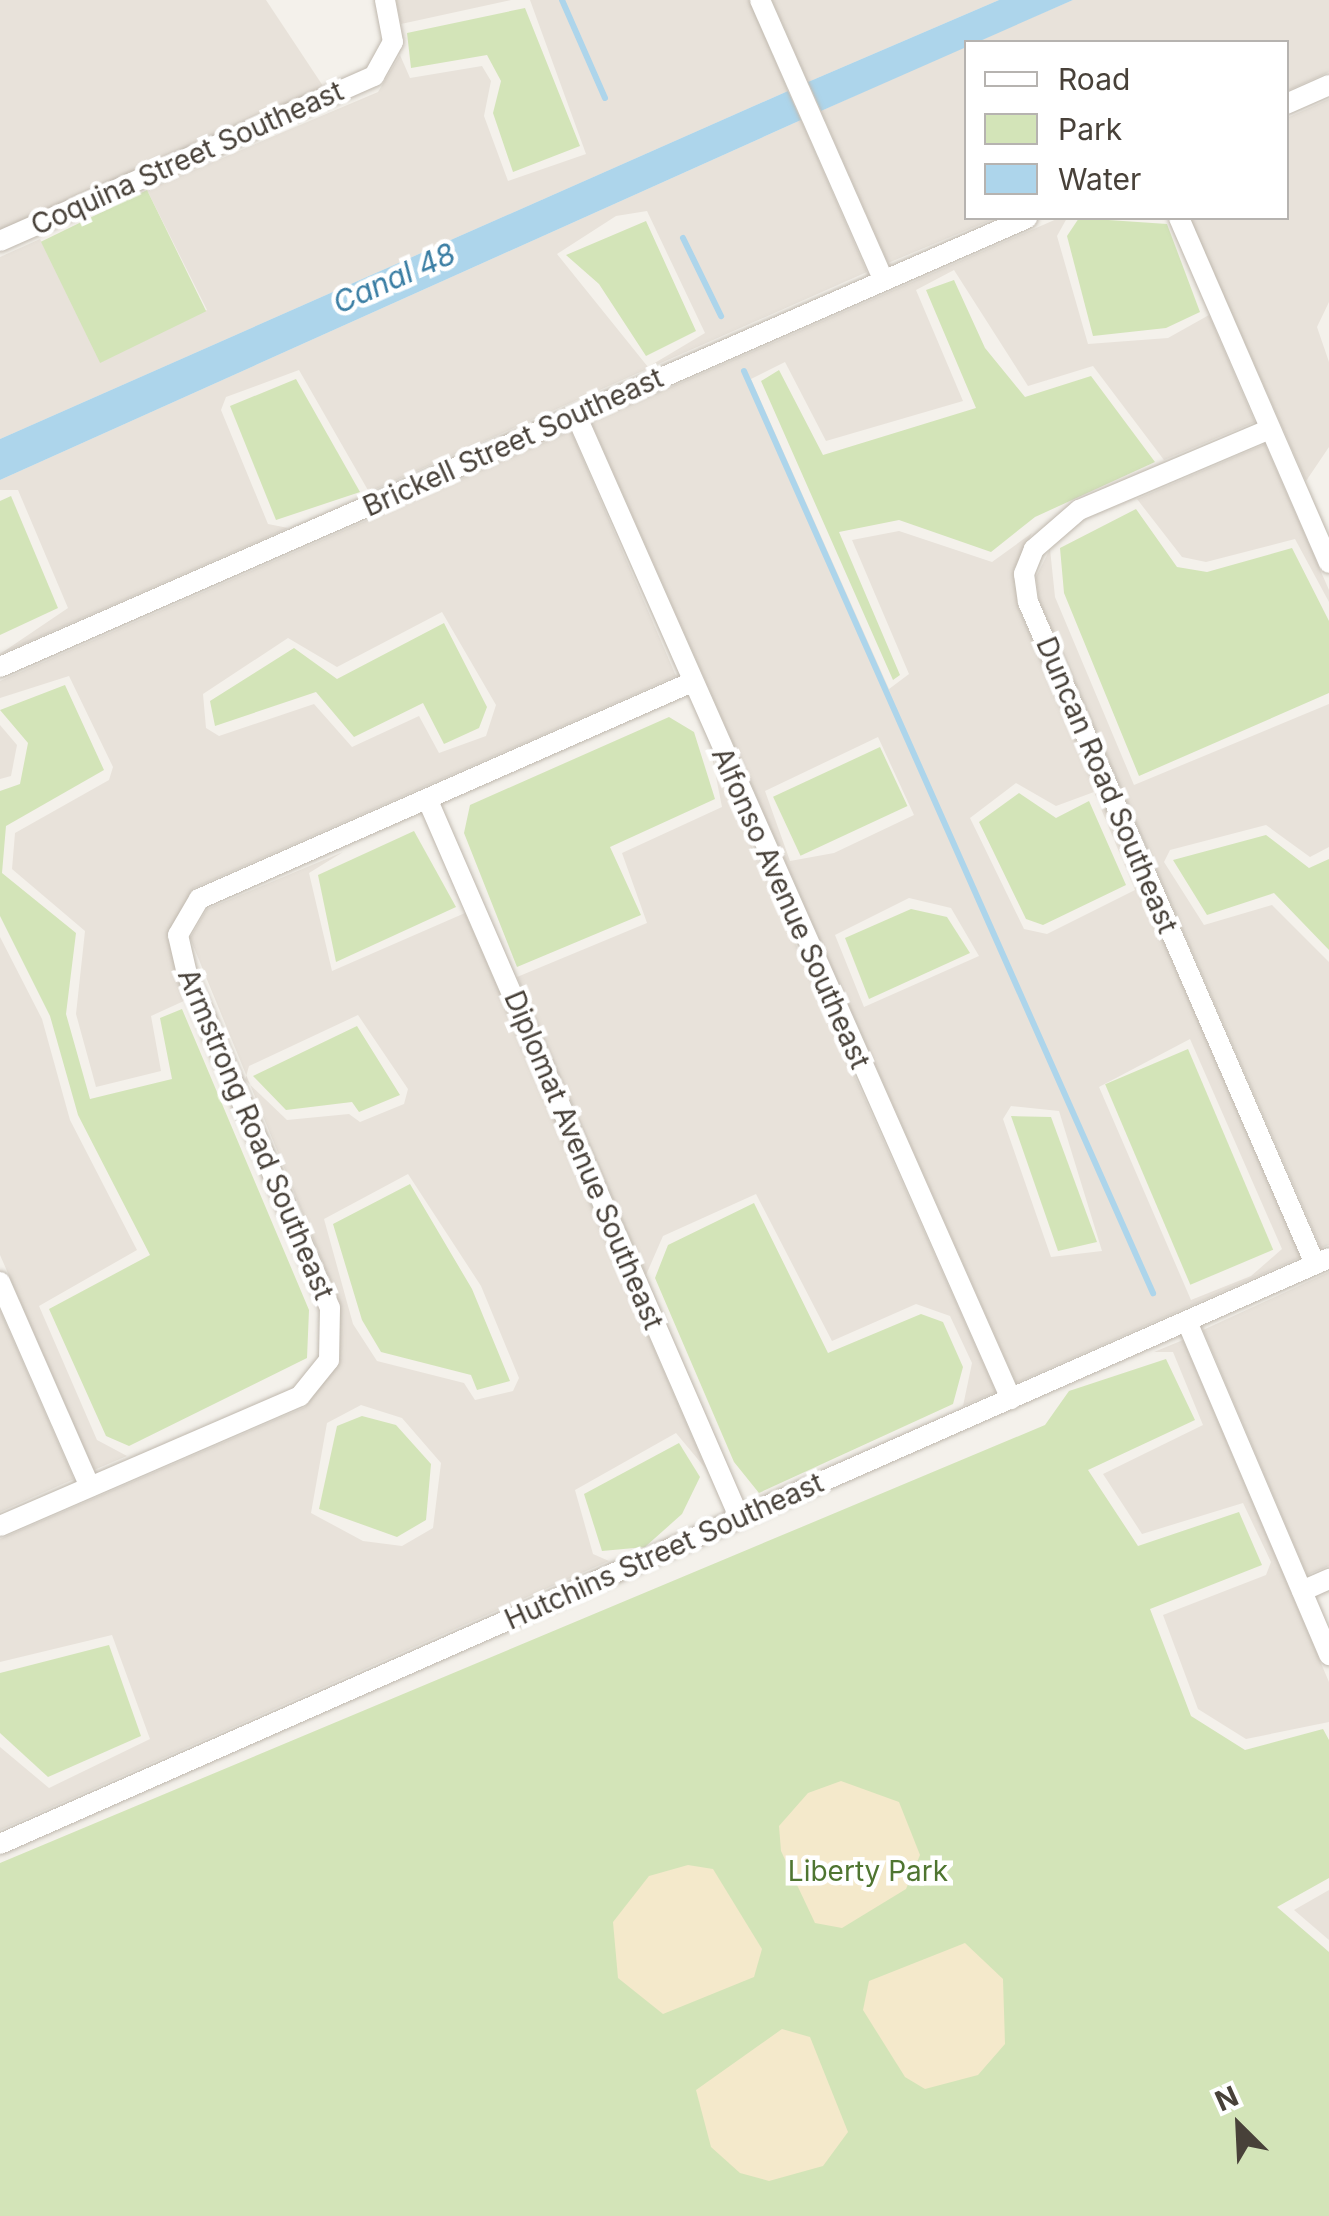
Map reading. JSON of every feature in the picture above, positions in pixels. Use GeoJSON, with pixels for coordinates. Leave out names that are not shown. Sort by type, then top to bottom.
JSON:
{"type":"FeatureCollection","features":[{"type":"Feature","properties":{"kind":"street","name":"Coquina Street Southeast"},"geometry":{"type":"LineString","coordinates":[[0,241],[374,76],[393,42],[385,0]]}},
{"type":"Feature","properties":{"kind":"street"},"geometry":{"type":"LineString","coordinates":[[760,0],[882,279]]}},
{"type":"Feature","properties":{"kind":"street"},"geometry":{"type":"LineString","coordinates":[[1289,103],[1329,85]]}},
{"type":"Feature","properties":{"kind":"street","name":"Brickell Street Southeast"},"geometry":{"type":"LineString","coordinates":[[0,668],[1022,220]]}},
{"type":"Feature","properties":{"kind":"street"},"geometry":{"type":"LineString","coordinates":[[1179,220],[1329,562]]}},
{"type":"Feature","properties":{"kind":"street","name":"Alfonso Avenue Southeast"},"geometry":{"type":"LineString","coordinates":[[576,415],[690,683],[1011,1398]]}},
{"type":"Feature","properties":{"kind":"street","name":"Duncan Road Southeast"},"geometry":{"type":"LineString","coordinates":[[1270,428],[1079,510],[1034,549],[1024,574],[1028,602],[1322,1261]]}},
{"type":"Feature","properties":{"kind":"street","name":"Armstrong Road Southeast"},"geometry":{"type":"LineString","coordinates":[[0,1526],[300,1396],[329,1360],[330,1308],[178,935],[199,899],[430,802],[690,683]]}},
{"type":"Feature","properties":{"kind":"street","name":"Diplomat Avenue Southeast"},"geometry":{"type":"LineString","coordinates":[[430,802],[739,1517]]}},
{"type":"Feature","properties":{"kind":"street","name":"Hutchins Street Southeast"},"geometry":{"type":"LineString","coordinates":[[0,1844],[739,1517],[1188,1324],[1322,1261]]}},
{"type":"Feature","properties":{"kind":"street"},"geometry":{"type":"LineString","coordinates":[[0,1282],[89,1486]]}},
{"type":"Feature","properties":{"kind":"street"},"geometry":{"type":"LineString","coordinates":[[1188,1324],[1329,1655]]}},
{"type":"Feature","properties":{"kind":"street"},"geometry":{"type":"LineString","coordinates":[[1302,1591],[1329,1579]]}},
{"type":"Feature","properties":{"kind":"shaded area"},"geometry":{"type":"Polygon","coordinates":[[[0,0],[266,0],[325,89],[0,233],[0,0]]]}},
{"type":"Feature","properties":{"kind":"shaded area"},"geometry":{"type":"Polygon","coordinates":[[[396,0],[511,0],[401,24],[396,0]]]}},
{"type":"Feature","properties":{"kind":"shaded area"},"geometry":{"type":"Polygon","coordinates":[[[530,0],[749,0],[788,91],[0,439],[0,257],[40,239],[100,354],[207,310],[147,190],[378,92],[400,55],[410,78],[482,66],[491,81],[484,116],[508,181],[586,154],[530,0]]]}},
{"type":"Feature","properties":{"kind":"shaded area"},"geometry":{"type":"Polygon","coordinates":[[[772,0],[999,0],[808,82],[772,0]]]}},
{"type":"Feature","properties":{"kind":"shaded area"},"geometry":{"type":"Polygon","coordinates":[[[1073,0],[1329,0],[1329,72],[1289,90],[1289,40],[979,40],[1073,0]]]}},
{"type":"Feature","properties":{"kind":"shaded area"},"geometry":{"type":"Polygon","coordinates":[[[964,46],[964,220],[991,220],[888,263],[821,111],[964,46]]]}},
{"type":"Feature","properties":{"kind":"shaded area"},"geometry":{"type":"Polygon","coordinates":[[[1329,99],[1329,302],[1317,327],[1329,362],[1329,447],[1306,481],[1191,220],[1289,220],[1289,117],[1329,99]]]}},
{"type":"Feature","properties":{"kind":"shaded area"},"geometry":{"type":"Polygon","coordinates":[[[801,120],[867,272],[369,492],[299,370],[226,397],[221,410],[268,524],[288,528],[0,654],[68,608],[18,490],[0,490],[0,480],[801,120]],[[647,211],[616,216],[557,254],[648,367],[705,333],[647,211]]]}},
{"type":"Feature","properties":{"kind":"shaded area"},"geometry":{"type":"Polygon","coordinates":[[[1054,220],[1066,220],[1057,236],[1088,344],[1168,338],[1209,315],[1255,422],[1164,460],[1093,366],[1028,386],[954,270],[916,290],[963,401],[826,441],[785,362],[751,379],[889,689],[909,674],[852,540],[899,531],[992,562],[1032,533],[1014,569],[1018,607],[1301,1257],[1016,1383],[591,422],[1054,220]],[[878,737],[765,791],[790,861],[834,853],[914,815],[878,737]],[[1016,783],[970,818],[1024,929],[1047,934],[1135,890],[1094,792],[1056,806],[1016,783]],[[909,898],[835,935],[864,1007],[979,956],[951,908],[909,898]],[[1190,1039],[1099,1087],[1191,1300],[1251,1276],[1282,1249],[1190,1039]],[[1011,1106],[1003,1119],[1051,1257],[1102,1251],[1059,1111],[1011,1106]]]}},
{"type":"Feature","properties":{"kind":"shaded area"},"geometry":{"type":"Polygon","coordinates":[[[571,431],[676,676],[194,888],[167,937],[186,1000],[151,1016],[161,1071],[96,1087],[76,1014],[85,931],[12,869],[15,833],[109,780],[113,767],[69,676],[0,698],[0,681],[571,431]],[[442,612],[337,667],[288,638],[203,694],[206,728],[219,736],[314,704],[352,747],[419,716],[439,753],[486,736],[496,705],[442,612]]]}},
{"type":"Feature","properties":{"kind":"shaded area"},"geometry":{"type":"Polygon","coordinates":[[[1265,444],[1329,590],[1329,602],[1295,539],[1206,562],[1182,557],[1137,499],[1265,444]]]}},
{"type":"Feature","properties":{"kind":"shaded area"},"geometry":{"type":"Polygon","coordinates":[[[1050,549],[1055,597],[1134,785],[1329,704],[1329,847],[1310,857],[1266,825],[1170,850],[1164,862],[1204,925],[1272,905],[1329,962],[1329,1245],[1321,1248],[1039,600],[1036,577],[1050,549]]]}},
{"type":"Feature","properties":{"kind":"shaded area"},"geometry":{"type":"Polygon","coordinates":[[[0,725],[17,745],[11,776],[0,779],[0,725]]]}},
{"type":"Feature","properties":{"kind":"shaded area"},"geometry":{"type":"Polygon","coordinates":[[[712,757],[996,1392],[963,1406],[972,1363],[950,1316],[916,1304],[832,1341],[756,1194],[663,1236],[646,1275],[517,977],[647,923],[622,853],[722,807],[712,757]]]}},
{"type":"Feature","properties":{"kind":"shaded area"},"geometry":{"type":"Polygon","coordinates":[[[343,852],[309,873],[332,971],[465,913],[706,1469],[676,1433],[575,1490],[593,1554],[609,1561],[0,1830],[0,1747],[49,1788],[150,1739],[112,1635],[0,1662],[0,1539],[305,1407],[340,1362],[340,1304],[250,1085],[287,1120],[349,1114],[360,1122],[404,1104],[408,1089],[358,1015],[249,1066],[246,1075],[190,938],[207,909],[343,852]],[[408,1174],[324,1219],[353,1324],[377,1361],[464,1383],[475,1400],[513,1391],[519,1378],[481,1286],[408,1174]],[[361,1405],[327,1423],[311,1513],[363,1541],[402,1546],[433,1528],[441,1463],[402,1418],[361,1405]]]}},
{"type":"Feature","properties":{"kind":"shaded area"},"geometry":{"type":"Polygon","coordinates":[[[0,937],[42,1019],[70,1120],[137,1250],[39,1306],[97,1440],[127,1456],[94,1470],[0,1255],[0,937]]]}},
{"type":"Feature","properties":{"kind":"shaded area"},"geometry":{"type":"Polygon","coordinates":[[[1329,1272],[1329,1566],[1307,1575],[1203,1330],[1329,1272]]]}},
{"type":"Feature","properties":{"kind":"shaded area"},"geometry":{"type":"Polygon","coordinates":[[[0,1310],[74,1479],[0,1512],[0,1310]]]}},
{"type":"Feature","properties":{"kind":"shaded area"},"geometry":{"type":"Polygon","coordinates":[[[1183,1340],[1329,1682],[1329,1722],[1246,1739],[1198,1709],[1163,1615],[1266,1575],[1271,1562],[1243,1503],[1142,1534],[1103,1474],[1203,1425],[1173,1352],[1154,1352],[1183,1340]]]}},
{"type":"Feature","properties":{"kind":"shaded area"},"geometry":{"type":"Polygon","coordinates":[[[1329,1890],[1329,1940],[1294,1910],[1329,1890]]]}},
{"type":"Feature","properties":{"kind":"green space"},"geometry":{"type":"Polygon","coordinates":[[[525,8],[580,146],[513,172],[493,113],[501,81],[487,55],[411,68],[407,33],[525,8]]]}},
{"type":"Feature","properties":{"kind":"green space"},"geometry":{"type":"Polygon","coordinates":[[[147,190],[206,311],[100,363],[41,242],[147,190]]]}},
{"type":"Feature","properties":{"kind":"green space"},"geometry":{"type":"Polygon","coordinates":[[[1078,220],[1167,224],[1200,312],[1166,328],[1093,336],[1067,236],[1078,220]]]}},
{"type":"Feature","properties":{"kind":"green space"},"geometry":{"type":"Polygon","coordinates":[[[646,221],[696,331],[646,356],[599,284],[566,255],[646,221]]]}},
{"type":"Feature","properties":{"kind":"green space"},"geometry":{"type":"Polygon","coordinates":[[[954,280],[985,348],[1025,397],[1091,376],[1155,462],[1035,517],[991,552],[899,520],[839,532],[900,675],[893,680],[761,381],[779,370],[823,455],[976,408],[926,290],[954,280]]]}},
{"type":"Feature","properties":{"kind":"green space"},"geometry":{"type":"Polygon","coordinates":[[[296,379],[360,492],[276,520],[230,406],[296,379]]]}},
{"type":"Feature","properties":{"kind":"green space"},"geometry":{"type":"Polygon","coordinates":[[[11,496],[58,608],[0,635],[0,501],[11,496]]]}},
{"type":"Feature","properties":{"kind":"green space"},"geometry":{"type":"Polygon","coordinates":[[[1136,509],[1177,567],[1207,572],[1292,548],[1329,621],[1329,693],[1139,776],[1064,593],[1060,548],[1136,509]]]}},
{"type":"Feature","properties":{"kind":"green space"},"geometry":{"type":"Polygon","coordinates":[[[444,623],[487,707],[479,728],[444,744],[423,703],[354,737],[316,692],[215,726],[210,701],[294,648],[337,679],[444,623]]]}},
{"type":"Feature","properties":{"kind":"green space"},"geometry":{"type":"Polygon","coordinates":[[[65,685],[104,770],[6,826],[2,873],[76,933],[66,1014],[90,1099],[172,1079],[160,1018],[182,1009],[309,1310],[307,1358],[129,1446],[106,1436],[49,1309],[150,1255],[78,1115],[50,1016],[0,916],[0,791],[20,784],[28,743],[0,710],[65,685]]]}},
{"type":"Feature","properties":{"kind":"green space"},"geometry":{"type":"Polygon","coordinates":[[[669,717],[694,732],[715,799],[610,847],[641,915],[517,967],[464,833],[470,805],[669,717]]]}},
{"type":"Feature","properties":{"kind":"green space"},"geometry":{"type":"Polygon","coordinates":[[[880,747],[907,806],[801,856],[773,797],[880,747]]]}},
{"type":"Feature","properties":{"kind":"green space"},"geometry":{"type":"Polygon","coordinates":[[[1019,793],[1056,818],[1089,801],[1126,885],[1043,925],[1026,919],[979,822],[1019,793]]]}},
{"type":"Feature","properties":{"kind":"green space"},"geometry":{"type":"Polygon","coordinates":[[[414,831],[456,907],[336,962],[318,875],[414,831]]]}},
{"type":"Feature","properties":{"kind":"green space"},"geometry":{"type":"Polygon","coordinates":[[[1266,835],[1309,868],[1329,859],[1329,950],[1274,893],[1207,915],[1173,860],[1266,835]]]}},
{"type":"Feature","properties":{"kind":"green space"},"geometry":{"type":"Polygon","coordinates":[[[911,909],[947,917],[970,953],[869,999],[845,938],[911,909]]]}},
{"type":"Feature","properties":{"kind":"green space"},"geometry":{"type":"Polygon","coordinates":[[[357,1026],[400,1095],[359,1112],[352,1102],[286,1110],[253,1076],[357,1026]]]}},
{"type":"Feature","properties":{"kind":"green space"},"geometry":{"type":"Polygon","coordinates":[[[1188,1049],[1273,1250],[1190,1285],[1105,1084],[1188,1049]]]}},
{"type":"Feature","properties":{"kind":"green space"},"geometry":{"type":"Polygon","coordinates":[[[1011,1116],[1051,1117],[1097,1242],[1058,1251],[1011,1116]]]}},
{"type":"Feature","properties":{"kind":"green space"},"geometry":{"type":"Polygon","coordinates":[[[410,1184],[472,1289],[510,1381],[477,1390],[471,1375],[381,1352],[362,1320],[333,1224],[410,1184]]]}},
{"type":"Feature","properties":{"kind":"green space"},"geometry":{"type":"Polygon","coordinates":[[[754,1203],[828,1353],[921,1314],[943,1322],[963,1367],[953,1404],[759,1493],[734,1462],[655,1278],[668,1245],[754,1203]]]}},
{"type":"Feature","properties":{"kind":"green space","name":"Liberty Park"},"geometry":{"type":"Polygon","coordinates":[[[1166,1359],[1195,1420],[1088,1470],[1138,1546],[1239,1512],[1262,1565],[1150,1609],[1191,1716],[1245,1750],[1323,1729],[1329,1740],[1329,1878],[1277,1907],[1329,1952],[1329,2216],[0,2216],[0,1863],[1045,1425],[1069,1391],[1166,1359]]]}},
{"type":"Feature","properties":{"kind":"green space"},"geometry":{"type":"Polygon","coordinates":[[[362,1416],[396,1425],[431,1464],[426,1520],[397,1537],[319,1509],[337,1426],[362,1416]]]}},
{"type":"Feature","properties":{"kind":"green space"},"geometry":{"type":"Polygon","coordinates":[[[679,1443],[700,1477],[682,1514],[645,1547],[602,1551],[584,1494],[679,1443]]]}},
{"type":"Feature","properties":{"kind":"green space"},"geometry":{"type":"Polygon","coordinates":[[[109,1645],[141,1736],[48,1777],[0,1733],[0,1673],[109,1645]]]}},
{"type":"Feature","properties":{"kind":"sand"},"geometry":{"type":"Polygon","coordinates":[[[841,1781],[899,1802],[920,1855],[906,1889],[842,1928],[815,1923],[781,1851],[779,1826],[808,1793],[841,1781]]]}},
{"type":"Feature","properties":{"kind":"sand"},"geometry":{"type":"Polygon","coordinates":[[[688,1865],[713,1869],[762,1949],[754,1977],[663,2014],[618,1978],[613,1922],[649,1876],[688,1865]]]}},
{"type":"Feature","properties":{"kind":"sand"},"geometry":{"type":"Polygon","coordinates":[[[965,1943],[1003,1979],[1005,2044],[978,2075],[925,2089],[905,2077],[863,2010],[869,1981],[965,1943]]]}},
{"type":"Feature","properties":{"kind":"sand"},"geometry":{"type":"Polygon","coordinates":[[[782,2029],[810,2037],[848,2132],[823,2166],[769,2181],[740,2173],[711,2147],[696,2090],[782,2029]]]}},
{"type":"Feature","properties":{"kind":"water"},"geometry":{"type":"Polygon","coordinates":[[[999,0],[1073,0],[982,40],[964,40],[964,48],[821,111],[808,82],[999,0]]]}},
{"type":"Feature","properties":{"kind":"water","name":"Canal 48"},"geometry":{"type":"Polygon","coordinates":[[[788,91],[801,120],[0,480],[0,439],[788,91]]]}},
{"type":"Feature","properties":{"kind":"waterway"},"geometry":{"type":"LineString","coordinates":[[562,0],[605,98]]}},
{"type":"Feature","properties":{"kind":"waterway"},"geometry":{"type":"LineString","coordinates":[[683,238],[721,316]]}},
{"type":"Feature","properties":{"kind":"waterway"},"geometry":{"type":"LineString","coordinates":[[744,371],[1153,1293]]}}]}
